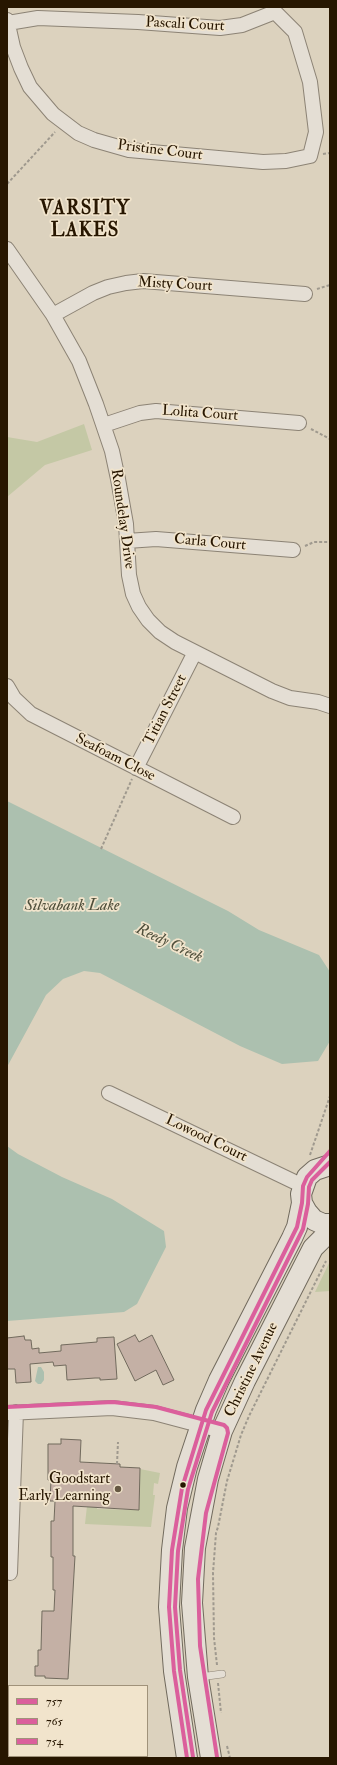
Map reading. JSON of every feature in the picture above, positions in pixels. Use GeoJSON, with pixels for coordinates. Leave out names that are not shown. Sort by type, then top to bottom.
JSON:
{"type":"FeatureCollection","features":[{"type":"Feature","properties":{"kind":"main road"},"geometry":{"type":"LineString","coordinates":[[330,1151],[307,1177],[303,1194],[306,1212],[314,1220],[323,1224],[330,1224]]}},
{"type":"Feature","properties":{"kind":"main road","name":"Christine Avenue"},"geometry":{"type":"LineString","coordinates":[[187,1758],[174,1671],[169,1607],[172,1550],[180,1495],[201,1425],[219,1380],[297,1227],[303,1194]]}},
{"type":"Feature","properties":{"kind":"main road","name":"Christine Avenue"},"geometry":{"type":"LineString","coordinates":[[211,1758],[197,1673],[192,1603],[195,1548],[208,1479],[222,1431],[245,1381],[313,1248],[330,1231]]}},
{"type":"Feature","properties":{"kind":"main road"},"geometry":{"type":"LineString","coordinates":[[174,1671],[197,1673]]}},
{"type":"Feature","properties":{"kind":"street","name":"Pascali Court"},"geometry":{"type":"LineString","coordinates":[[7,21],[38,18],[138,22],[220,28],[242,25],[275,12],[295,32],[310,82],[316,132],[310,156]]}},
{"type":"Feature","properties":{"kind":"street","name":"Pristine Court"},"geometry":{"type":"LineString","coordinates":[[7,21],[16,54],[30,87],[43,103],[64,123],[94,140],[129,150],[262,162],[286,161],[310,156]]}},
{"type":"Feature","properties":{"kind":"street","name":"Roundelay Drive"},"geometry":{"type":"LineString","coordinates":[[7,249],[53,315],[79,361],[104,425],[112,451],[119,485],[127,541],[129,575],[133,594],[139,607],[148,620],[160,632],[195,652],[272,691],[290,698],[326,702]]}},
{"type":"Feature","properties":{"kind":"street","name":"Misty Court"},"geometry":{"type":"LineString","coordinates":[[53,315],[93,293],[126,283],[143,281],[305,294]]}},
{"type":"Feature","properties":{"kind":"street","name":"Lolita Court"},"geometry":{"type":"LineString","coordinates":[[104,425],[140,413],[156,411],[299,423]]}},
{"type":"Feature","properties":{"kind":"street","name":"Carla Court"},"geometry":{"type":"LineString","coordinates":[[127,541],[156,539],[293,550]]}},
{"type":"Feature","properties":{"kind":"street","name":"Titian Street"},"geometry":{"type":"LineString","coordinates":[[136,768],[195,652]]}},
{"type":"Feature","properties":{"kind":"street","name":"Seafoam Close"},"geometry":{"type":"LineString","coordinates":[[7,686],[14,698],[31,714],[233,817]]}},
{"type":"Feature","properties":{"kind":"street","name":"Lowood Court"},"geometry":{"type":"LineString","coordinates":[[109,1093],[303,1194]]}},
{"type":"Feature","properties":{"kind":"street"},"geometry":{"type":"LineString","coordinates":[[10,1573],[12,1413],[108,1408],[154,1413],[222,1431]]}},
{"type":"Feature","properties":{"kind":"lane"},"geometry":{"type":"LineString","coordinates":[[197,1673],[220,1674]]}},
{"type":"Feature","properties":{"kind":"path"},"geometry":{"type":"LineString","coordinates":[[7,184],[64,123]]}},
{"type":"Feature","properties":{"kind":"path"},"geometry":{"type":"LineString","coordinates":[[299,423],[330,439]]}},
{"type":"Feature","properties":{"kind":"path"},"geometry":{"type":"LineString","coordinates":[[293,550],[314,542],[330,542]]}},
{"type":"Feature","properties":{"kind":"path"},"geometry":{"type":"LineString","coordinates":[[101,849],[136,768]]}},
{"type":"Feature","properties":{"kind":"path"},"geometry":{"type":"LineString","coordinates":[[317,1165],[310,1155],[330,1096]]}},
{"type":"Feature","properties":{"kind":"path"},"geometry":{"type":"LineString","coordinates":[[222,1720],[220,1674],[214,1638],[213,1573],[216,1533],[223,1494],[241,1435],[249,1416],[327,1259]]}},
{"type":"Feature","properties":{"kind":"path"},"geometry":{"type":"LineString","coordinates":[[117,1464],[118,1442]]}},
{"type":"Feature","properties":{"kind":"path"},"geometry":{"type":"LineString","coordinates":[[225,1740],[230,1758]]}},
{"type":"Feature","properties":{"kind":"shaded area"},"geometry":{"type":"Polygon","coordinates":[[[84,424],[92,450],[45,465],[7,497],[7,437],[37,442],[84,424]]]}},
{"type":"Feature","properties":{"kind":"shaded area"},"geometry":{"type":"Polygon","coordinates":[[[330,1261],[330,1291],[315,1292],[330,1261]]]}},
{"type":"Feature","properties":{"kind":"shaded area"},"geometry":{"type":"Polygon","coordinates":[[[140,1469],[160,1473],[158,1484],[154,1483],[153,1495],[155,1495],[151,1527],[85,1524],[91,1470],[98,1470],[97,1509],[139,1510],[140,1469]]]}},
{"type":"Feature","properties":{"kind":"water","name":"Silvabank Lake"},"geometry":{"type":"Polygon","coordinates":[[[7,801],[228,911],[259,930],[319,955],[330,972],[330,1041],[318,1061],[282,1064],[240,1046],[100,973],[84,971],[63,979],[46,995],[7,1067],[7,801]]]}},
{"type":"Feature","properties":{"kind":"water"},"geometry":{"type":"Polygon","coordinates":[[[7,1146],[18,1154],[62,1177],[112,1199],[164,1231],[166,1247],[137,1304],[124,1312],[7,1321],[7,1146]]]}},
{"type":"Feature","properties":{"kind":"water"},"geometry":{"type":"Polygon","coordinates":[[[38,1367],[41,1367],[44,1372],[44,1380],[41,1384],[38,1384],[35,1381],[38,1367]]]}},
{"type":"Feature","properties":{"kind":"building"},"geometry":{"type":"Polygon","coordinates":[[[135,1335],[139,1342],[152,1335],[174,1380],[163,1385],[156,1370],[135,1381],[117,1344],[135,1335]]]}},
{"type":"Feature","properties":{"kind":"building"},"geometry":{"type":"Polygon","coordinates":[[[24,1336],[25,1340],[31,1340],[32,1349],[39,1348],[39,1353],[61,1351],[61,1345],[97,1342],[97,1338],[114,1337],[117,1379],[100,1380],[100,1378],[95,1378],[67,1380],[66,1365],[54,1366],[53,1362],[30,1364],[31,1382],[16,1383],[15,1369],[7,1369],[7,1338],[24,1336]]]}},
{"type":"Feature","properties":{"kind":"building"},"geometry":{"type":"Polygon","coordinates":[[[61,1439],[81,1440],[80,1462],[120,1464],[120,1467],[140,1468],[139,1510],[73,1506],[73,1556],[75,1556],[68,1679],[35,1676],[35,1666],[38,1666],[38,1650],[41,1650],[42,1611],[54,1611],[55,1590],[53,1590],[53,1557],[51,1557],[51,1521],[54,1521],[55,1501],[50,1501],[51,1480],[48,1480],[48,1444],[61,1444],[61,1439]]]}},
{"type":"Feature","properties":{"kind":"transit line","name":"757"},"geometry":{"type":"LineString","coordinates":[[187,1758],[174,1671],[169,1607],[172,1550],[182,1488],[206,1410],[297,1227],[302,1203],[303,1186],[307,1177],[330,1151]]}},
{"type":"Feature","properties":{"kind":"transit line","name":"765"},"geometry":{"type":"LineString","coordinates":[[193,1757],[180,1670],[175,1607],[178,1551],[188,1489],[212,1412],[303,1229],[308,1204],[309,1187],[312,1180],[330,1162]]}},
{"type":"Feature","properties":{"kind":"transit line","name":"754"},"geometry":{"type":"LineString","coordinates":[[7,1407],[113,1402],[156,1407],[224,1425],[227,1428],[228,1433],[206,1513],[198,1579],[200,1646],[217,1757]]}},
{"type":"Feature","properties":{"kind":"place","name":"Goodstart Early Learning"},"geometry":{"type":"Point","coordinates":[118,1489]}},
{"type":"Feature","properties":{"kind":"district","name":"VARSITY LAKES"},"geometry":{"type":"Point","coordinates":[85,221]}},
{"type":"Feature","properties":{"kind":"water label","name":"Reedy Creek"},"geometry":{"type":"Point","coordinates":[169,944]}}]}
